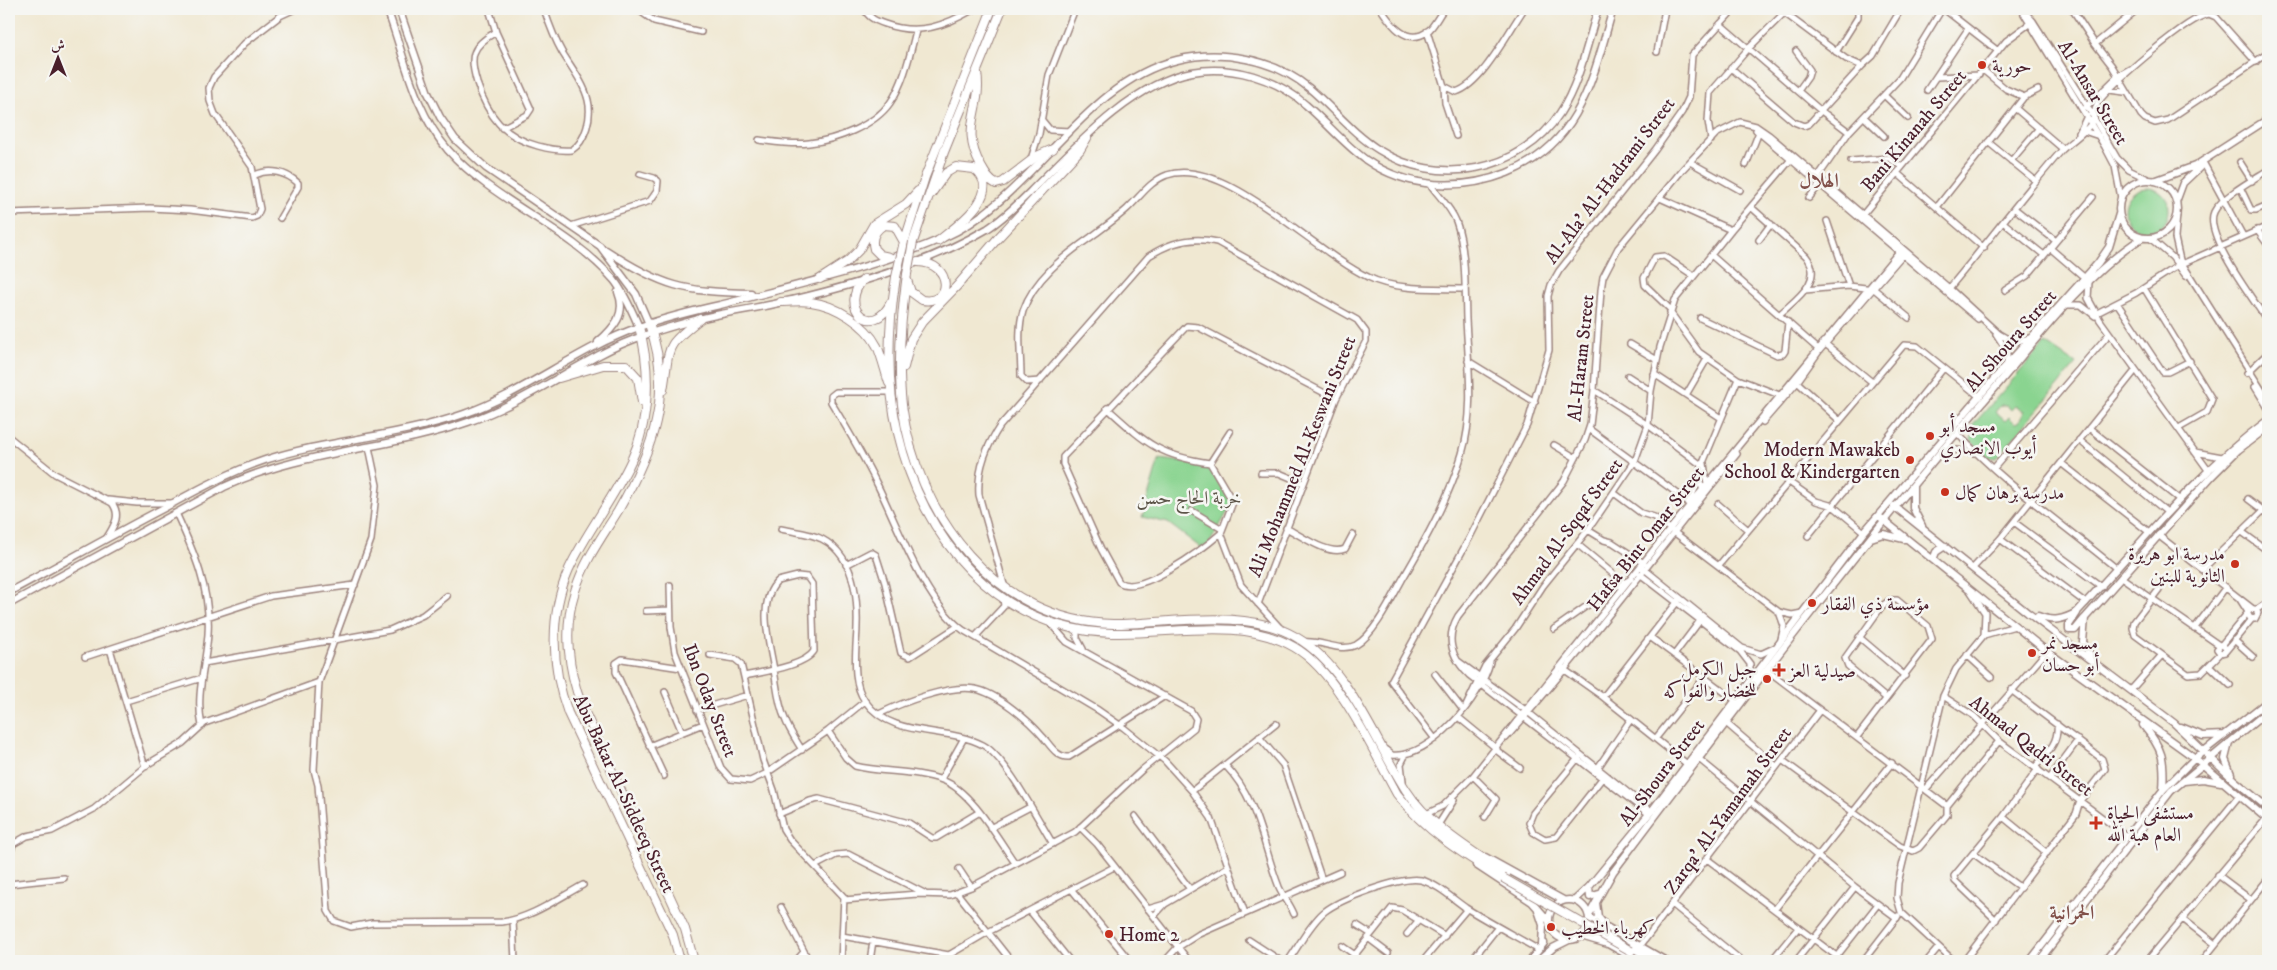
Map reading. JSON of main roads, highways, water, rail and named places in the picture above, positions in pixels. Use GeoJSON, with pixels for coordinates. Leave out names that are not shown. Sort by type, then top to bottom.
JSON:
{"type":"FeatureCollection","features":[{"type":"Feature","properties":{"kind":"highway"},"geometry":{"type":"LineString","coordinates":[[1002,9],[925,201],[913,242],[907,277],[900,333],[900,384],[909,443],[929,494],[958,543],[978,566],[1005,588],[1043,610],[1089,621],[1112,624],[1230,620],[1258,623],[1282,630],[1304,642],[1337,675],[1382,746],[1403,785],[1426,814],[1469,854]]}},
{"type":"Feature","properties":{"kind":"highway"},"geometry":{"type":"LineString","coordinates":[[992,10],[921,187],[903,244],[896,278],[890,330],[892,392],[898,432],[908,469],[928,515],[959,560],[1002,605],[1022,609],[1050,623],[1077,629],[1111,633],[1244,630],[1269,636],[1297,648],[1311,659],[1350,708],[1398,794],[1421,820],[1469,854],[1505,876],[1656,961]]}},
{"type":"Feature","properties":{"kind":"highway"},"geometry":{"type":"LineString","coordinates":[[977,72],[978,91],[971,120],[970,139],[985,174],[992,182],[999,184],[1031,160],[1053,149]]}},
{"type":"Feature","properties":{"kind":"highway"},"geometry":{"type":"LineString","coordinates":[[900,384],[910,339],[922,322],[1080,150],[1087,138]]}},
{"type":"Feature","properties":{"kind":"highway"},"geometry":{"type":"LineString","coordinates":[[925,201],[946,174],[956,166],[974,169],[981,176],[983,192],[979,202],[968,217],[938,241]]}},
{"type":"Feature","properties":{"kind":"highway"},"geometry":{"type":"LineString","coordinates":[[820,279],[848,262],[859,250],[874,224],[906,204],[921,187]]}},
{"type":"Feature","properties":{"kind":"highway"},"geometry":{"type":"LineString","coordinates":[[889,257],[880,255],[874,249],[873,238],[878,230],[884,225],[895,226],[903,244]]}},
{"type":"Feature","properties":{"kind":"highway"},"geometry":{"type":"LineString","coordinates":[[907,277],[911,292],[922,300],[936,299],[943,292],[945,279],[942,272],[929,263],[918,262]]}},
{"type":"Feature","properties":{"kind":"highway"},"geometry":{"type":"LineString","coordinates":[[864,279],[856,290],[853,302],[857,312],[863,317],[872,319],[882,317],[893,298]]}},
{"type":"Feature","properties":{"kind":"highway"},"geometry":{"type":"LineString","coordinates":[[781,302],[820,304],[846,316],[864,329],[877,346],[892,392]]}},
{"type":"Feature","properties":{"kind":"highway"},"geometry":{"type":"LineString","coordinates":[[660,402],[666,356],[670,346],[678,336],[700,319]]}},
{"type":"Feature","properties":{"kind":"highway","name":"Abu Bakar Al-Siddeeq Street"},"geometry":{"type":"LineString","coordinates":[[639,327],[642,336],[646,373],[644,411],[639,439],[632,460],[580,549],[565,579],[556,614],[555,649],[559,683],[568,713],[673,935],[680,961]]}},
{"type":"Feature","properties":{"kind":"highway","name":"Abu Bakar Al-Siddeeq Street"},"geometry":{"type":"LineString","coordinates":[[651,328],[658,361],[660,402],[654,434],[643,465],[594,548],[580,578],[571,607],[568,634],[576,693],[685,929],[694,961]]}},
{"type":"Feature","properties":{"kind":"highway"},"geometry":{"type":"LineString","coordinates":[[560,378],[603,365],[626,365],[638,378],[644,411]]}},
{"type":"Feature","properties":{"kind":"highway"},"geometry":{"type":"LineString","coordinates":[[1635,948],[1647,961]]}},
{"type":"Feature","properties":{"kind":"main road","name":"Abu Bakar Al-Siddeeq Street"},"geometry":{"type":"LineString","coordinates":[[386,9],[415,96],[427,120],[447,149],[479,179],[582,249],[615,281],[639,327]]}},
{"type":"Feature","properties":{"kind":"main road","name":"Abu Bakar Al-Siddeeq Street"},"geometry":{"type":"LineString","coordinates":[[399,9],[428,93],[455,139],[486,168],[600,246],[636,294],[651,328]]}},
{"type":"Feature","properties":{"kind":"main road"},"geometry":{"type":"LineString","coordinates":[[9,604],[176,512],[224,487],[269,468],[436,432],[484,416],[560,378],[599,355],[642,336],[651,328],[758,294],[820,279],[938,241],[980,218],[1114,92],[1142,73],[1179,59],[1195,56],[1233,56],[1259,63],[1302,82],[1361,137],[1391,157],[1414,166],[1431,170],[1459,171],[1490,165],[1521,152],[1542,135],[1556,119],[1576,81],[1598,9]]}},
{"type":"Feature","properties":{"kind":"main road"},"geometry":{"type":"LineString","coordinates":[[9,592],[172,503],[234,472],[276,456],[411,430],[463,414],[532,383],[594,346],[639,327],[651,328],[781,302],[918,262],[957,245],[996,223],[1121,106],[1155,84],[1177,76],[1200,71],[1233,71],[1263,79],[1294,95],[1349,147],[1376,166],[1403,178],[1430,184],[1448,185],[1481,181],[1502,174],[1532,160],[1560,137],[1574,119],[1585,98],[1613,9]]}},
{"type":"Feature","properties":{"kind":"main road"},"geometry":{"type":"LineString","coordinates":[[2242,136],[2238,142],[2204,164],[2183,183],[2176,203],[2176,214],[2168,231],[2150,238],[2142,238],[2126,229],[2119,214],[2121,198],[2132,185],[2187,170],[2268,119]]}},
{"type":"Feature","properties":{"kind":"main road"},"geometry":{"type":"LineString","coordinates":[[2151,181],[2168,188],[2176,203]]}},
{"type":"Feature","properties":{"kind":"main road","name":"Al-Shoura Street"},"geometry":{"type":"LineString","coordinates":[[1575,900],[1589,887],[1650,812],[1864,532],[1880,518],[1896,508],[1913,485],[2087,280],[2108,247],[2119,214]]}},
{"type":"Feature","properties":{"kind":"main road","name":"Al-Shoura Street"},"geometry":{"type":"LineString","coordinates":[[1589,916],[1599,894],[1613,872],[1865,542],[1889,502],[2030,338],[2087,280],[2112,259],[2142,238]]}},
{"type":"Feature","properties":{"kind":"main road"},"geometry":{"type":"LineString","coordinates":[[600,246],[633,268],[667,285],[708,292],[758,294]]}},
{"type":"Feature","properties":{"kind":"main road"},"geometry":{"type":"LineString","coordinates":[[594,346],[610,332],[620,316],[620,296],[615,281]]}},
{"type":"Feature","properties":{"kind":"main road"},"geometry":{"type":"LineString","coordinates":[[2268,420],[2222,457],[2167,512],[2102,587],[2077,612],[2069,624],[2070,631],[2075,630],[2158,535],[2238,450],[2268,427]]}},
{"type":"Feature","properties":{"kind":"main road"},"geometry":{"type":"LineString","coordinates":[[1913,485],[1913,508],[1924,529]]}},
{"type":"Feature","properties":{"kind":"main road"},"geometry":{"type":"LineString","coordinates":[[1889,502],[2028,612],[2174,723],[2192,733],[2203,736],[2227,734]]}},
{"type":"Feature","properties":{"kind":"main road"},"geometry":{"type":"LineString","coordinates":[[1880,518],[2046,651],[2195,758],[2267,820]]}},
{"type":"Feature","properties":{"kind":"main road"},"geometry":{"type":"LineString","coordinates":[[1865,542],[1876,535],[1883,534],[1909,541]]}},
{"type":"Feature","properties":{"kind":"main road"},"geometry":{"type":"LineString","coordinates":[[1933,560],[1936,552],[1944,546]]}},
{"type":"Feature","properties":{"kind":"main road"},"geometry":{"type":"LineString","coordinates":[[2028,612],[2054,620],[2077,612]]}},
{"type":"Feature","properties":{"kind":"main road"},"geometry":{"type":"LineString","coordinates":[[2085,618],[2083,642],[2097,665]]}},
{"type":"Feature","properties":{"kind":"main road"},"geometry":{"type":"LineString","coordinates":[[2030,961],[2163,790],[2195,758],[2268,701]]}},
{"type":"Feature","properties":{"kind":"main road"},"geometry":{"type":"LineString","coordinates":[[2039,961],[2171,791],[2211,756],[2268,711]]}},
{"type":"Feature","properties":{"kind":"main road"},"geometry":{"type":"LineString","coordinates":[[2138,718],[2155,738],[2161,750],[2164,766],[2163,790]]}},
{"type":"Feature","properties":{"kind":"main road"},"geometry":{"type":"LineString","coordinates":[[2174,723],[2211,756],[2234,780],[2268,808]]}},
{"type":"Feature","properties":{"kind":"main road"},"geometry":{"type":"LineString","coordinates":[[2171,742],[2180,739],[2180,730]]}},
{"type":"Feature","properties":{"kind":"main road"},"geometry":{"type":"LineString","coordinates":[[2229,742],[2225,759],[2234,780]]}},
{"type":"Feature","properties":{"kind":"main road"},"geometry":{"type":"LineString","coordinates":[[2183,781],[2203,779],[2224,783]]}},
{"type":"Feature","properties":{"kind":"main road"},"geometry":{"type":"LineString","coordinates":[[1469,854],[1494,861],[1539,889],[1563,900],[1575,900],[1584,906],[1589,916],[1588,927],[1581,936]]}},
{"type":"Feature","properties":{"kind":"main road"},"geometry":{"type":"LineString","coordinates":[[1469,854],[1484,871],[1534,904],[1548,920],[1550,928],[1561,939],[1569,940]]}},
{"type":"Feature","properties":{"kind":"main road"},"geometry":{"type":"LineString","coordinates":[[1589,887],[1590,897],[1599,894]]}},
{"type":"Feature","properties":{"kind":"main road"},"geometry":{"type":"LineString","coordinates":[[1534,904],[1540,904],[1544,901],[1539,889]]}},
{"type":"Feature","properties":{"kind":"main road"},"geometry":{"type":"LineString","coordinates":[[1548,920],[1555,904],[1563,900]]}},
{"type":"Feature","properties":{"kind":"main road"},"geometry":{"type":"LineString","coordinates":[[1596,901],[1598,917],[1604,924]]}},
{"type":"Feature","properties":{"kind":"main road"},"geometry":{"type":"LineString","coordinates":[[1534,904],[1543,924],[1542,946]]}},
{"type":"Feature","properties":{"kind":"main road"},"geometry":{"type":"LineString","coordinates":[[1589,916],[1604,924],[1635,948],[1666,961]]}},
{"type":"Feature","properties":{"kind":"main road"},"geometry":{"type":"LineString","coordinates":[[1530,961],[1542,946],[1550,928]]}},
{"type":"Feature","properties":{"kind":"main road"},"geometry":{"type":"LineString","coordinates":[[1598,940],[1596,933],[1598,928],[1611,929]]}},
{"type":"Feature","properties":{"kind":"main road"},"geometry":{"type":"LineString","coordinates":[[1538,961],[1553,948],[1581,936],[1598,940],[1638,961]]}},
{"type":"Feature","properties":{"kind":"main road"},"geometry":{"type":"LineString","coordinates":[[1542,946],[1553,948]]}},
{"type":"Feature","properties":{"kind":"place","name":"حورية"},"geometry":{"type":"Point","coordinates":[1982,65]}},
{"type":"Feature","properties":{"kind":"place","name":"مسجد أبو أيوب الانصاري"},"geometry":{"type":"Point","coordinates":[1930,436]}},
{"type":"Feature","properties":{"kind":"place","name":"Modern Mawakeb School & Kindergarten"},"geometry":{"type":"Point","coordinates":[1910,460]}},
{"type":"Feature","properties":{"kind":"place","name":"مدرسة برهان كمال"},"geometry":{"type":"Point","coordinates":[1945,492]}},
{"type":"Feature","properties":{"kind":"place","name":"مدرسة ابو هريرة الثانوية للبنين"},"geometry":{"type":"Point","coordinates":[2235,564]}},
{"type":"Feature","properties":{"kind":"place","name":"مؤسسة ذي الفقار"},"geometry":{"type":"Point","coordinates":[1812,603]}},
{"type":"Feature","properties":{"kind":"place","name":"مسجد نمر أبو حسان"},"geometry":{"type":"Point","coordinates":[2032,653]}},
{"type":"Feature","properties":{"kind":"place","name":"صيدلية العز"},"geometry":{"type":"Point","coordinates":[1779,670]}},
{"type":"Feature","properties":{"kind":"place","name":"جبل الكرمل للخضار والفواكه"},"geometry":{"type":"Point","coordinates":[1767,679]}},
{"type":"Feature","properties":{"kind":"place","name":"مستشفى الحياة العام هبة الله"},"geometry":{"type":"Point","coordinates":[2096,823]}},
{"type":"Feature","properties":{"kind":"place","name":"كهرباء الخطيب"},"geometry":{"type":"Point","coordinates":[1551,927]}},
{"type":"Feature","properties":{"kind":"place","name":"Home 2"},"geometry":{"type":"Point","coordinates":[1109,934]}},
{"type":"Feature","properties":{"kind":"district","name":"الهلال"},"geometry":{"type":"Point","coordinates":[1819,180]}},
{"type":"Feature","properties":{"kind":"district","name":"الحمرانية"},"geometry":{"type":"Point","coordinates":[2072,912]}},
{"type":"Feature","properties":{"kind":"park label","name":"خربة الحاج حسن"},"geometry":{"type":"Point","coordinates":[1189,497]}}]}
